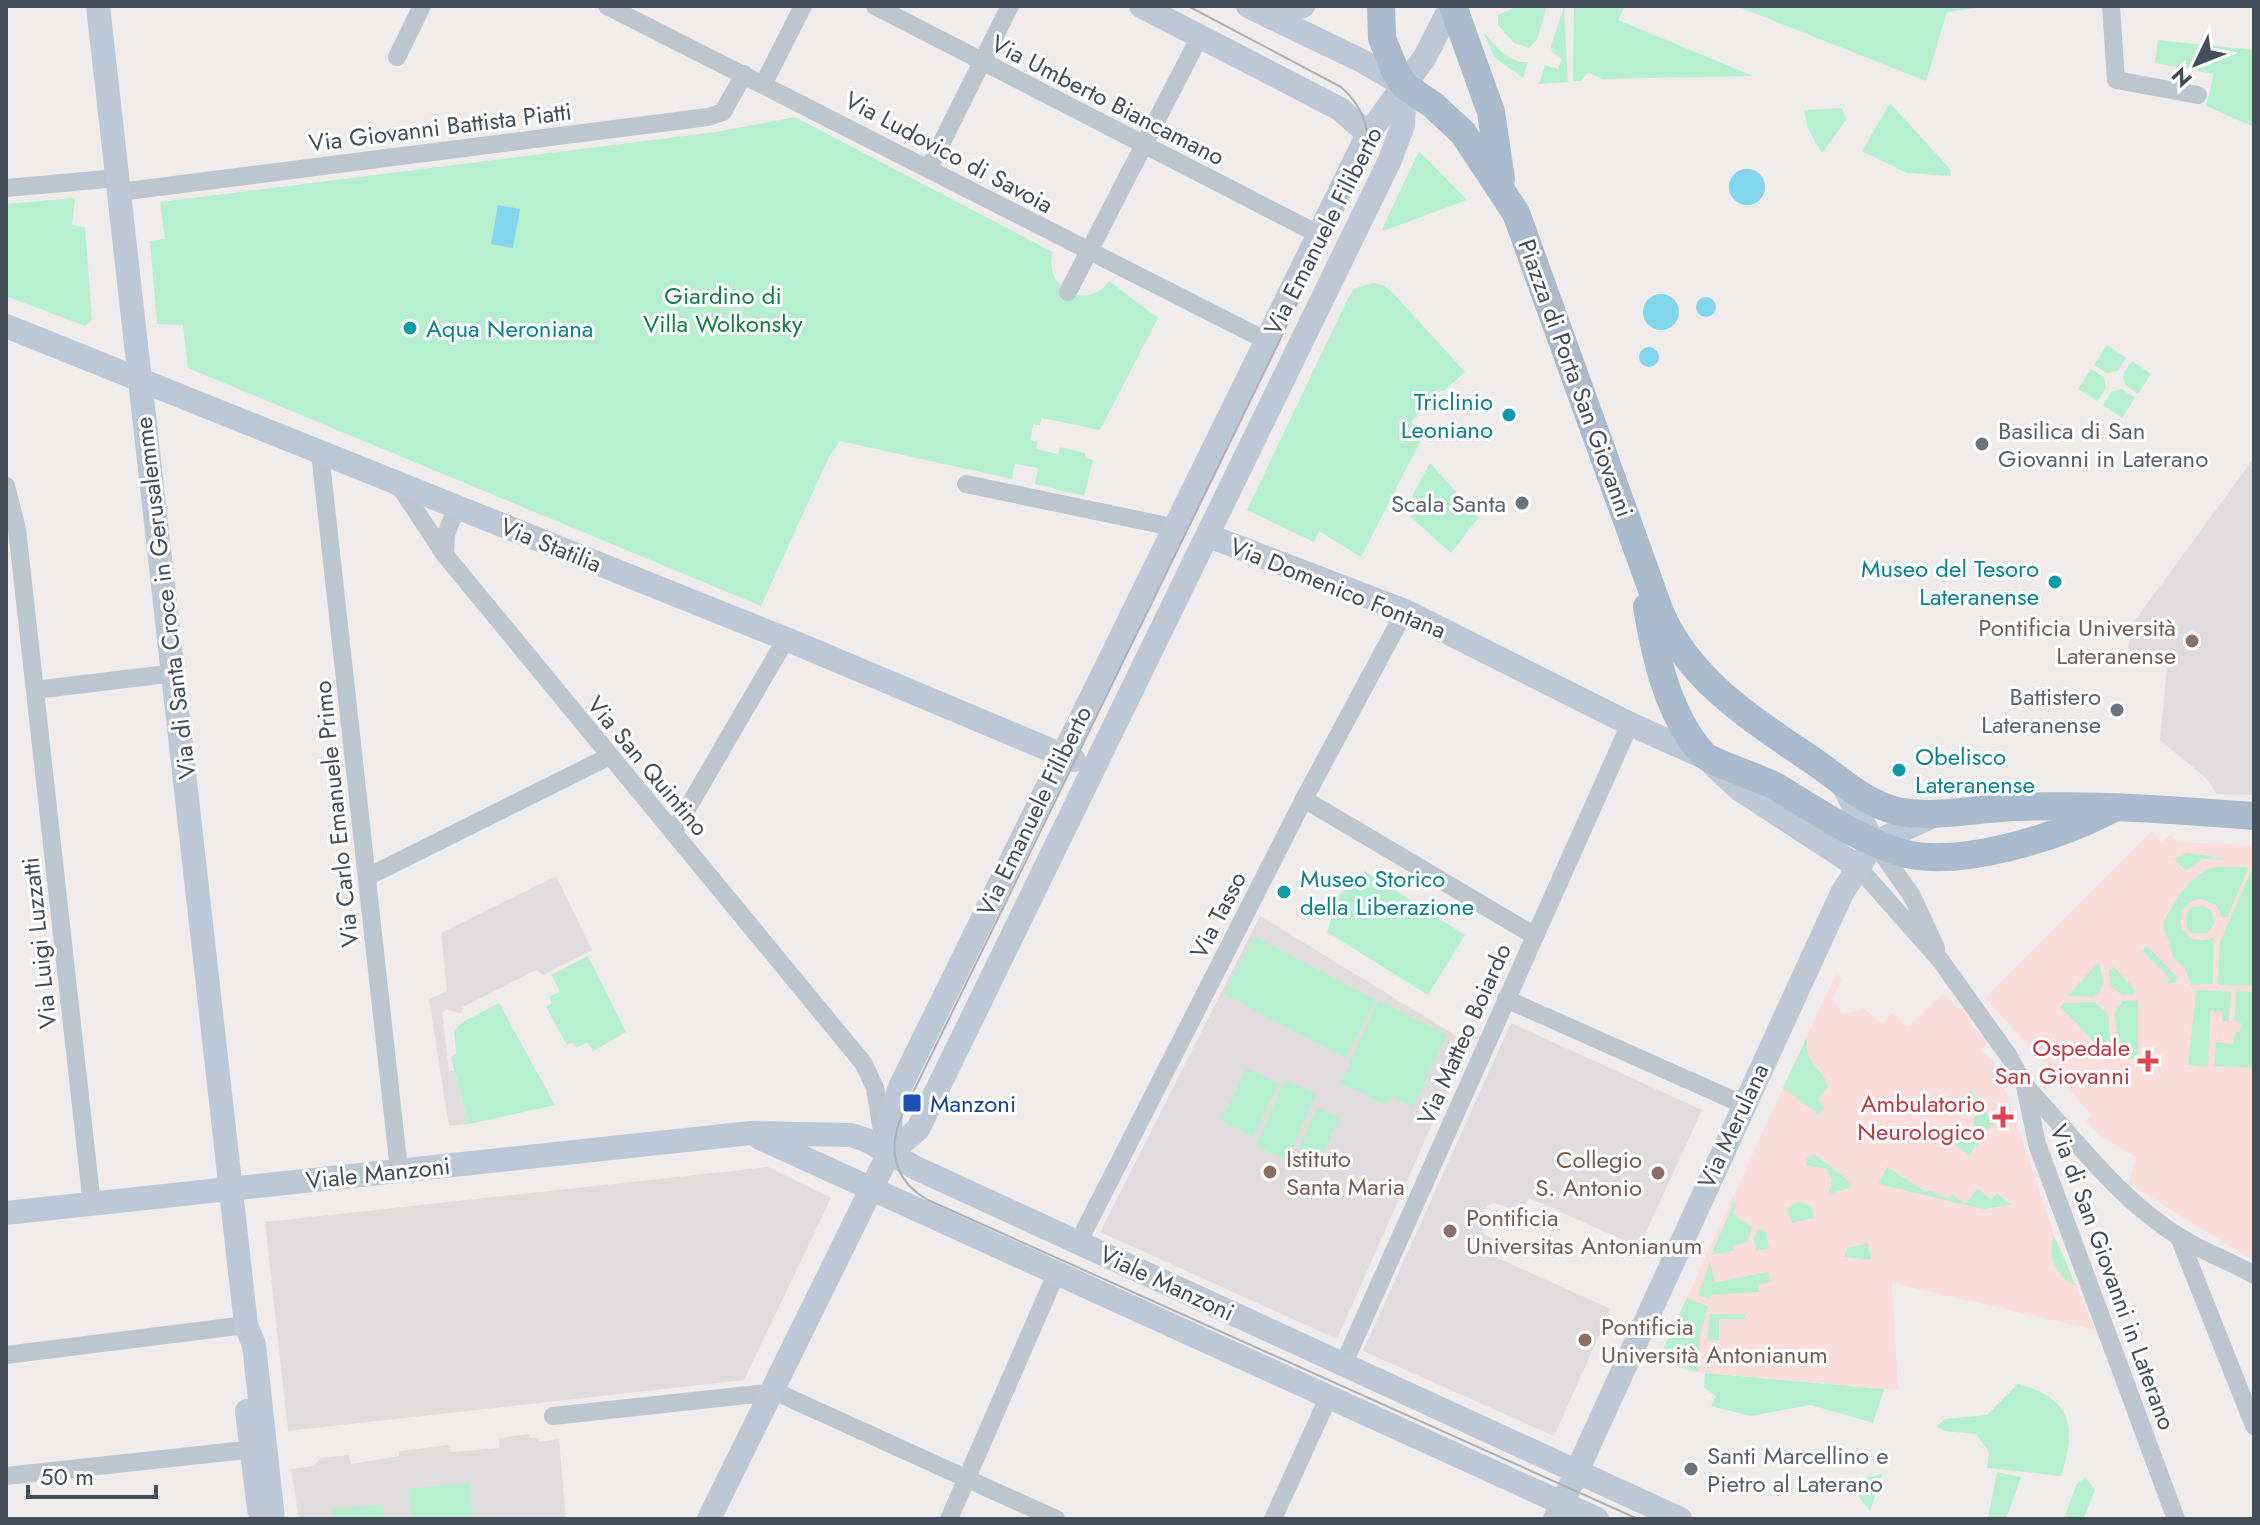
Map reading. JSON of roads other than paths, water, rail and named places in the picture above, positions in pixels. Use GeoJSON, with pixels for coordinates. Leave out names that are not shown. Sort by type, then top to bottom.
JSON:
{"type":"FeatureCollection","features":[{"type":"Feature","properties":{"kind":"main road","name":"Via di Santa Croce in Gerusalemme"},"geometry":{"type":"LineString","coordinates":[[98,6],[246,1325],[241,1346],[258,1448]]}},
{"type":"Feature","properties":{"kind":"main road"},"geometry":{"type":"LineString","coordinates":[[1141,6],[1340,109],[1368,134]]}},
{"type":"Feature","properties":{"kind":"main road","name":"Piazza di Porta San Giovanni"},"geometry":{"type":"LineString","coordinates":[[1248,6],[1362,61],[1405,86],[1457,126],[1503,188],[1530,244],[1644,571]]}},
{"type":"Feature","properties":{"kind":"main road"},"geometry":{"type":"LineString","coordinates":[[1270,17],[1303,6]]}},
{"type":"Feature","properties":{"kind":"main road","name":"Piazza di Porta San Giovanni"},"geometry":{"type":"LineString","coordinates":[[1381,6],[1385,50],[1405,86]]}},
{"type":"Feature","properties":{"kind":"main road","name":"Piazza di Porta San Giovanni"},"geometry":{"type":"LineString","coordinates":[[1405,86],[1452,6]]}},
{"type":"Feature","properties":{"kind":"main road","name":"Piazza di Porta San Giovanni"},"geometry":{"type":"LineString","coordinates":[[1452,6],[1491,112],[1503,188]]}},
{"type":"Feature","properties":{"kind":"main road","name":"Via Emanuele Filiberto"},"geometry":{"type":"LineString","coordinates":[[709,1519],[888,1155],[891,1114],[900,1087],[1172,527],[1368,134],[1405,86]]}},
{"type":"Feature","properties":{"kind":"main road","name":"Via Emanuele Filiberto"},"geometry":{"type":"LineString","coordinates":[[888,1155],[918,1129],[1209,536],[1397,145],[1405,115],[1405,86]]}},
{"type":"Feature","properties":{"kind":"main road","name":"Via Statilia"},"geometry":{"type":"LineString","coordinates":[[6,326],[786,639],[1094,770]]}},
{"type":"Feature","properties":{"kind":"main road","name":"Via Domenico Fontana"},"geometry":{"type":"LineString","coordinates":[[1209,536],[1405,611],[1630,724],[1706,758],[1739,789],[1857,866]]}},
{"type":"Feature","properties":{"kind":"main road"},"geometry":{"type":"LineString","coordinates":[[1644,571],[1653,638],[1669,692],[1686,731],[1706,758],[1757,776],[1874,843],[1912,855],[1928,857],[1992,849],[2050,837],[2113,809]]}},
{"type":"Feature","properties":{"kind":"main road"},"geometry":{"type":"LineString","coordinates":[[1644,571],[1670,631],[1704,678],[1739,710],[1882,806],[1903,812],[1941,813],[2018,807],[2254,816]]}},
{"type":"Feature","properties":{"kind":"main road"},"geometry":{"type":"LineString","coordinates":[[1840,780],[1874,843]]}},
{"type":"Feature","properties":{"kind":"main road"},"geometry":{"type":"LineString","coordinates":[[1874,843],[1941,813]]}},
{"type":"Feature","properties":{"kind":"main road","name":"Via Merulana"},"geometry":{"type":"LineString","coordinates":[[1558,1511],[1742,1104],[1857,866],[1874,843]]}},
{"type":"Feature","properties":{"kind":"main road","name":"Viale Manzoni"},"geometry":{"type":"LineString","coordinates":[[6,1213],[751,1133],[844,1134],[866,1140],[888,1155],[1680,1519]]}},
{"type":"Feature","properties":{"kind":"main road","name":"Viale Manzoni"},"geometry":{"type":"LineString","coordinates":[[751,1133],[1329,1396],[1558,1511],[1597,1519]]}},
{"type":"Feature","properties":{"kind":"main road"},"geometry":{"type":"LineString","coordinates":[[258,1448],[260,1519]]}},
{"type":"Feature","properties":{"kind":"main road"},"geometry":{"type":"LineString","coordinates":[[258,1448],[273,1519]]}},
{"type":"Feature","properties":{"kind":"street"},"geometry":{"type":"LineString","coordinates":[[397,57],[422,6]]}},
{"type":"Feature","properties":{"kind":"street","name":"Via Ludovico di Savoia"},"geometry":{"type":"LineString","coordinates":[[607,6],[1267,341]]}},
{"type":"Feature","properties":{"kind":"street"},"geometry":{"type":"LineString","coordinates":[[764,83],[803,6]]}},
{"type":"Feature","properties":{"kind":"street","name":"Via Umberto Biancamano"},"geometry":{"type":"LineString","coordinates":[[875,6],[1320,235]]}},
{"type":"Feature","properties":{"kind":"street"},"geometry":{"type":"LineString","coordinates":[[929,168],[1010,6]]}},
{"type":"Feature","properties":{"kind":"street"},"geometry":{"type":"LineString","coordinates":[[2111,6],[2116,80],[2198,95]]}},
{"type":"Feature","properties":{"kind":"street"},"geometry":{"type":"LineString","coordinates":[[1068,292],[1200,36]]}},
{"type":"Feature","properties":{"kind":"street","name":"Via Giovanni Battista Piatti"},"geometry":{"type":"LineString","coordinates":[[6,188],[118,185],[708,117],[723,112],[744,74]]}},
{"type":"Feature","properties":{"kind":"street","name":"Via Carlo Emanuele Primo"},"geometry":{"type":"LineString","coordinates":[[320,453],[399,1170]]}},
{"type":"Feature","properties":{"kind":"street","name":"Via San Quintino"},"geometry":{"type":"LineString","coordinates":[[398,484],[445,555],[869,1072],[900,1087]]}},
{"type":"Feature","properties":{"kind":"street"},"geometry":{"type":"LineString","coordinates":[[966,484],[1172,527]]}},
{"type":"Feature","properties":{"kind":"street","name":"Via Luigi Luzzatti"},"geometry":{"type":"LineString","coordinates":[[6,486],[17,529],[92,1205]]}},
{"type":"Feature","properties":{"kind":"street"},"geometry":{"type":"LineString","coordinates":[[445,555],[446,534],[457,507]]}},
{"type":"Feature","properties":{"kind":"street","name":"Via Tasso"},"geometry":{"type":"LineString","coordinates":[[1078,1243],[1304,799],[1405,611]]}},
{"type":"Feature","properties":{"kind":"street"},"geometry":{"type":"LineString","coordinates":[[673,833],[786,639]]}},
{"type":"Feature","properties":{"kind":"street"},"geometry":{"type":"LineString","coordinates":[[35,690],[175,673]]}},
{"type":"Feature","properties":{"kind":"street","name":"Via Matteo Boiardo"},"geometry":{"type":"LineString","coordinates":[[1344,1363],[1630,724]]}},
{"type":"Feature","properties":{"kind":"street"},"geometry":{"type":"LineString","coordinates":[[367,877],[608,757]]}},
{"type":"Feature","properties":{"kind":"street"},"geometry":{"type":"LineString","coordinates":[[1304,799],[1535,936]]}},
{"type":"Feature","properties":{"kind":"street"},"geometry":{"type":"LineString","coordinates":[[1874,843],[1912,896],[1946,967]]}},
{"type":"Feature","properties":{"kind":"street"},"geometry":{"type":"LineString","coordinates":[[1857,866],[1946,967]]}},
{"type":"Feature","properties":{"kind":"street","name":"Via di San Giovanni in Laterano"},"geometry":{"type":"LineString","coordinates":[[1946,967],[2025,1086],[2037,1144],[2176,1519]]}},
{"type":"Feature","properties":{"kind":"street"},"geometry":{"type":"LineString","coordinates":[[1506,999],[1742,1104]]}},
{"type":"Feature","properties":{"kind":"street","name":"Via San Quintino"},"geometry":{"type":"LineString","coordinates":[[869,1072],[888,1155]]}},
{"type":"Feature","properties":{"kind":"street"},"geometry":{"type":"LineString","coordinates":[[2025,1086],[2118,1186],[2179,1237],[2254,1275]]}},
{"type":"Feature","properties":{"kind":"street"},"geometry":{"type":"LineString","coordinates":[[2179,1237],[2254,1426]]}},
{"type":"Feature","properties":{"kind":"street"},"geometry":{"type":"LineString","coordinates":[[949,1519],[1056,1274]]}},
{"type":"Feature","properties":{"kind":"street"},"geometry":{"type":"LineString","coordinates":[[6,1355],[246,1325]]}},
{"type":"Feature","properties":{"kind":"street"},"geometry":{"type":"LineString","coordinates":[[553,1416],[772,1391],[1056,1519]]}},
{"type":"Feature","properties":{"kind":"street"},"geometry":{"type":"LineString","coordinates":[[1273,1519],[1329,1396]]}},
{"type":"Feature","properties":{"kind":"street"},"geometry":{"type":"LineString","coordinates":[[6,1476],[258,1448]]}},
{"type":"Feature","properties":{"kind":"water"},"geometry":{"type":"Polygon","coordinates":[[[1747,169],[1759,175],[1765,187],[1759,199],[1747,205],[1735,199],[1729,187],[1735,175],[1747,169]]]}},
{"type":"Feature","properties":{"kind":"water"},"geometry":{"type":"Polygon","coordinates":[[[498,205],[520,209],[513,248],[491,244],[498,205]]]}},
{"type":"Feature","properties":{"kind":"water"},"geometry":{"type":"Polygon","coordinates":[[[1661,294],[1673,300],[1679,312],[1673,324],[1661,330],[1649,324],[1643,312],[1649,300],[1661,294]]]}},
{"type":"Feature","properties":{"kind":"water"},"geometry":{"type":"Polygon","coordinates":[[[1702,297],[1710,297],[1716,307],[1710,317],[1702,317],[1696,311],[1696,303],[1702,297]]]}},
{"type":"Feature","properties":{"kind":"water"},"geometry":{"type":"Polygon","coordinates":[[[1645,347],[1653,347],[1659,357],[1653,367],[1645,367],[1639,361],[1639,353],[1645,347]]]}},
{"type":"Feature","properties":{"kind":"tram line"},"geometry":{"type":"LineString","coordinates":[[1188,6],[1341,87],[1359,109],[1366,126],[1366,155],[1277,346],[902,1115],[895,1140],[897,1163],[907,1183],[928,1200],[1638,1519]]}},
{"type":"Feature","properties":{"kind":"place","name":"Aqua Neroniana"},"geometry":{"type":"Point","coordinates":[410,328]}},
{"type":"Feature","properties":{"kind":"place","name":"Triclinio Leoniano"},"geometry":{"type":"Point","coordinates":[1509,415]}},
{"type":"Feature","properties":{"kind":"place","name":"Basilica di San Giovanni in Laterano"},"geometry":{"type":"Point","coordinates":[1982,444]}},
{"type":"Feature","properties":{"kind":"place","name":"Scala Santa"},"geometry":{"type":"Point","coordinates":[1522,503]}},
{"type":"Feature","properties":{"kind":"place","name":"Museo del Tesoro Lateranense"},"geometry":{"type":"Point","coordinates":[2055,582]}},
{"type":"Feature","properties":{"kind":"place","name":"Pontificia Università Lateranense"},"geometry":{"type":"Point","coordinates":[2192,641]}},
{"type":"Feature","properties":{"kind":"place","name":"Battistero Lateranense"},"geometry":{"type":"Point","coordinates":[2117,710]}},
{"type":"Feature","properties":{"kind":"place","name":"Obelisco Lateranense"},"geometry":{"type":"Point","coordinates":[1899,770]}},
{"type":"Feature","properties":{"kind":"place","name":"Museo Storico della Liberazione"},"geometry":{"type":"Point","coordinates":[1284,892]}},
{"type":"Feature","properties":{"kind":"place","name":"Ospedale San Giovanni"},"geometry":{"type":"Point","coordinates":[2148,1061]}},
{"type":"Feature","properties":{"kind":"place","name":"Manzoni"},"geometry":{"type":"Point","coordinates":[912,1103]}},
{"type":"Feature","properties":{"kind":"place","name":"Ambulatorio Neurologico"},"geometry":{"type":"Point","coordinates":[2003,1117]}},
{"type":"Feature","properties":{"kind":"place","name":"Istituto Santa Maria"},"geometry":{"type":"Point","coordinates":[1270,1172]}},
{"type":"Feature","properties":{"kind":"place","name":"Collegio S. Antonio"},"geometry":{"type":"Point","coordinates":[1658,1173]}},
{"type":"Feature","properties":{"kind":"place","name":"Pontificia Universitas Antonianum"},"geometry":{"type":"Point","coordinates":[1450,1231]}},
{"type":"Feature","properties":{"kind":"place","name":"Pontificia Università Antonianum"},"geometry":{"type":"Point","coordinates":[1585,1340]}},
{"type":"Feature","properties":{"kind":"place","name":"Santi Marcellino e Pietro al Laterano"},"geometry":{"type":"Point","coordinates":[1691,1469]}},
{"type":"Feature","properties":{"kind":"park label","name":"Giardino di Villa Wolkonsky"},"geometry":{"type":"Point","coordinates":[723,309]}}]}
